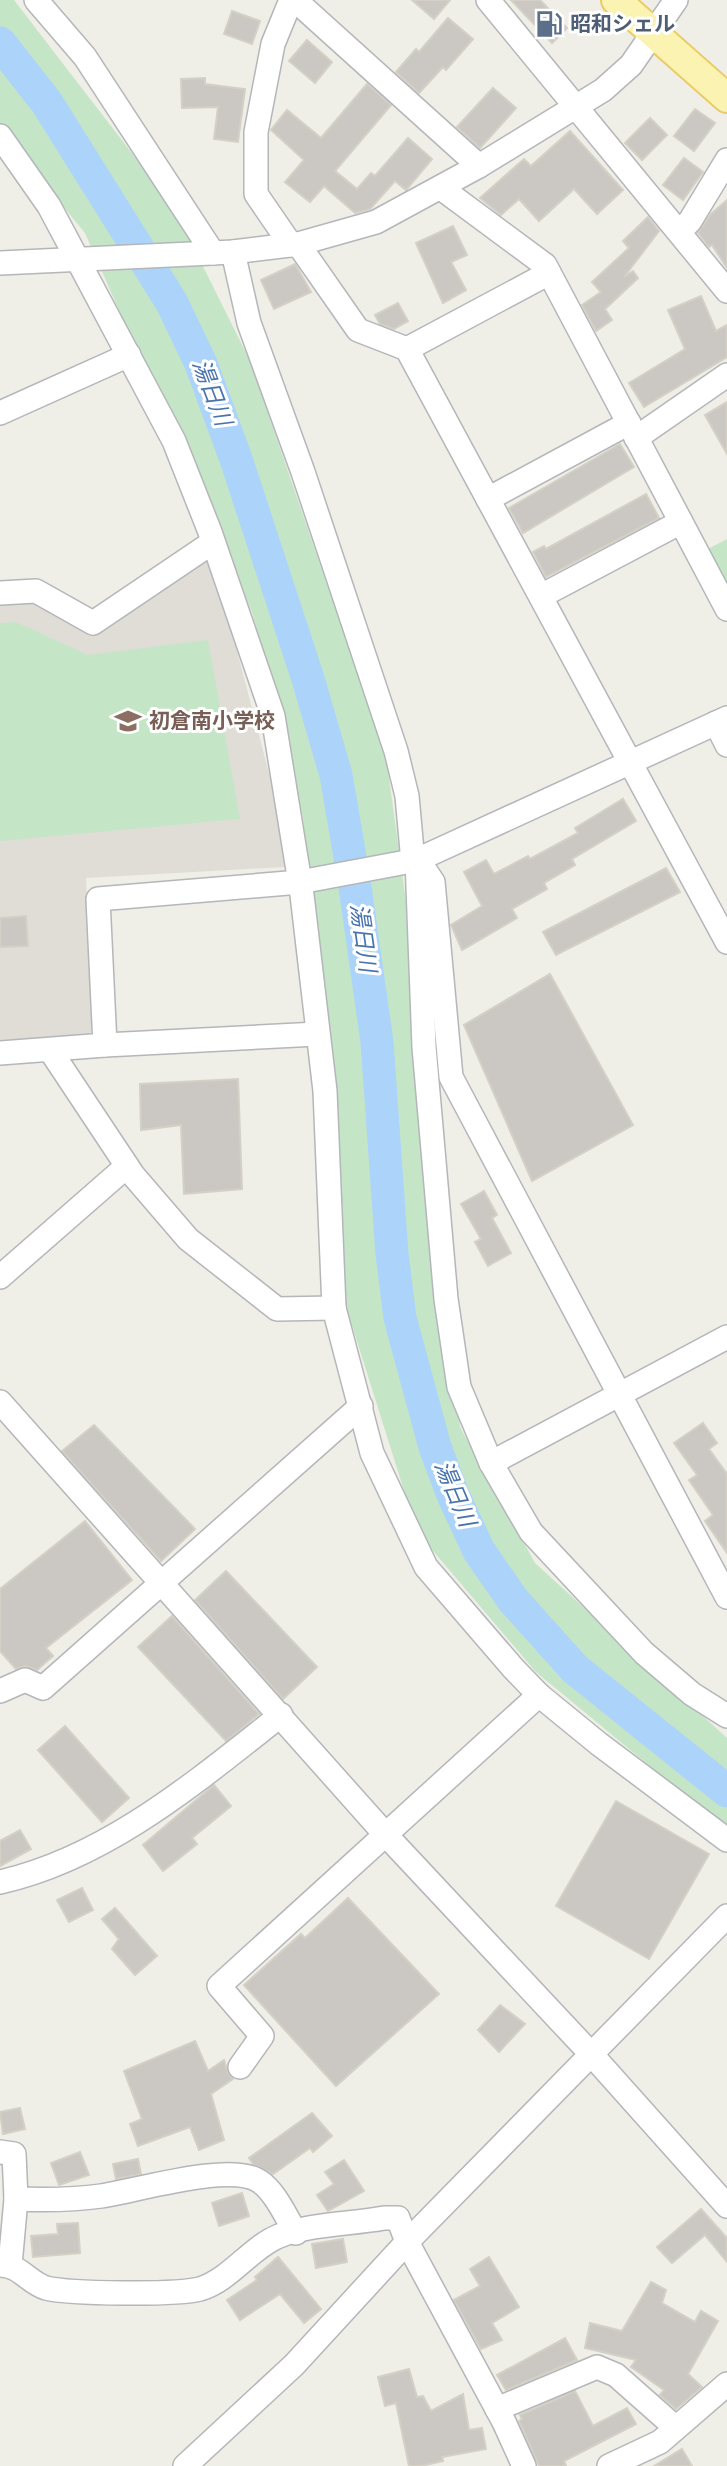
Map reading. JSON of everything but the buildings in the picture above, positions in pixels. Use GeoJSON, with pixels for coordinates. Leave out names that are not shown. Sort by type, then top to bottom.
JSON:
{"type":"FeatureCollection","features":[{"type":"Feature","properties":{"kind":"main road"},"geometry":{"type":"LineString","coordinates":[[616,0],[727,98]]}},
{"type":"Feature","properties":{"kind":"street"},"geometry":{"type":"LineString","coordinates":[[36,0],[85,57],[217,253],[249,323],[396,751],[407,796],[424,1047],[446,1299],[460,1387],[491,1463],[531,1532],[644,1653],[692,1694],[727,1716]]}},
{"type":"Feature","properties":{"kind":"street"},"geometry":{"type":"LineString","coordinates":[[479,166],[293,0],[273,44],[256,132],[256,194],[358,330],[408,349],[727,942]]}},
{"type":"Feature","properties":{"kind":"street"},"geometry":{"type":"LineString","coordinates":[[488,0],[727,291]]}},
{"type":"Feature","properties":{"kind":"street"},"geometry":{"type":"LineString","coordinates":[[0,263],[217,253],[294,244],[376,222],[479,166],[603,89],[631,65],[676,0]]}},
{"type":"Feature","properties":{"kind":"street"},"geometry":{"type":"LineString","coordinates":[[0,136],[82,259],[174,442],[214,542],[273,716],[306,880],[317,1034],[325,1091],[334,1308],[373,1453],[426,1567],[459,1608],[539,1695],[727,1840]]}},
{"type":"Feature","properties":{"kind":"street"},"geometry":{"type":"LineString","coordinates":[[680,231],[690,221],[727,160]]}},
{"type":"Feature","properties":{"kind":"street"},"geometry":{"type":"LineString","coordinates":[[441,188],[545,265],[727,609]]}},
{"type":"Feature","properties":{"kind":"street"},"geometry":{"type":"LineString","coordinates":[[408,349],[549,273]]}},
{"type":"Feature","properties":{"kind":"street"},"geometry":{"type":"LineString","coordinates":[[0,413],[129,355]]}},
{"type":"Feature","properties":{"kind":"street"},"geometry":{"type":"LineString","coordinates":[[488,499],[633,431],[727,375]]}},
{"type":"Feature","properties":{"kind":"street"},"geometry":{"type":"LineString","coordinates":[[541,597],[681,522]]}},
{"type":"Feature","properties":{"kind":"street"},"geometry":{"type":"LineString","coordinates":[[0,593],[36,591],[93,623],[214,542]]}},
{"type":"Feature","properties":{"kind":"street"},"geometry":{"type":"LineString","coordinates":[[105,1045],[98,898],[306,880],[412,861],[721,721],[727,744]]}},
{"type":"Feature","properties":{"kind":"street"},"geometry":{"type":"LineString","coordinates":[[412,861],[433,882],[451,1077],[727,1597]]}},
{"type":"Feature","properties":{"kind":"street"},"geometry":{"type":"LineString","coordinates":[[0,1053],[317,1034]]}},
{"type":"Feature","properties":{"kind":"street"},"geometry":{"type":"LineString","coordinates":[[50,1051],[127,1166],[188,1239],[277,1309],[334,1308]]}},
{"type":"Feature","properties":{"kind":"street"},"geometry":{"type":"LineString","coordinates":[[0,1277],[127,1166]]}},
{"type":"Feature","properties":{"kind":"street"},"geometry":{"type":"LineString","coordinates":[[491,1463],[727,1337]]}},
{"type":"Feature","properties":{"kind":"street"},"geometry":{"type":"LineString","coordinates":[[0,1402],[385,1835],[592,2055],[727,2206]]}},
{"type":"Feature","properties":{"kind":"street"},"geometry":{"type":"LineString","coordinates":[[0,1690],[25,1680],[43,1688],[361,1406]]}},
{"type":"Feature","properties":{"kind":"street"},"geometry":{"type":"LineString","coordinates":[[240,2067],[262,2036],[219,1986],[539,1695]]}},
{"type":"Feature","properties":{"kind":"street"},"geometry":{"type":"LineString","coordinates":[[0,1882],[81,1855],[194,1784],[281,1715]]}},
{"type":"Feature","properties":{"kind":"street"},"geometry":{"type":"LineString","coordinates":[[185,2466],[294,2365],[408,2242],[727,1916]]}},
{"type":"Feature","properties":{"kind":"street"},"geometry":{"type":"LineString","coordinates":[[0,2152],[14,2154],[16,2199],[5,2265],[45,2288],[145,2293],[199,2289],[217,2282],[254,2249],[281,2235],[398,2218],[524,2466]]}},
{"type":"Feature","properties":{"kind":"street"},"geometry":{"type":"LineString","coordinates":[[16,2199],[101,2196],[163,2183],[220,2175],[246,2175],[260,2181],[296,2233]]}},
{"type":"Feature","properties":{"kind":"street"},"geometry":{"type":"LineString","coordinates":[[497,2409],[597,2367],[616,2375],[676,2428]]}},
{"type":"Feature","properties":{"kind":"street"},"geometry":{"type":"LineString","coordinates":[[609,2466],[660,2442],[727,2384]]}},
{"type":"Feature","properties":{"kind":"shaded area","name":"初倉南小学校"},"geometry":{"type":"Polygon","coordinates":[[[212,555],[278,808],[285,867],[86,878],[92,1030],[87,1037],[0,1042],[0,601],[42,600],[92,634],[212,555]]]}},
{"type":"Feature","properties":{"kind":"green space"},"geometry":{"type":"Polygon","coordinates":[[[0,0],[14,0],[174,208],[250,361],[386,756],[423,1026],[460,1427],[535,1563],[727,1738],[727,1830],[536,1672],[417,1532],[345,1303],[303,818],[252,612],[85,233],[0,129],[0,0]]]}},
{"type":"Feature","properties":{"kind":"green space"},"geometry":{"type":"Polygon","coordinates":[[[727,539],[727,589],[706,550],[727,539]]]}},
{"type":"Feature","properties":{"kind":"green space"},"geometry":{"type":"Polygon","coordinates":[[[16,622],[88,655],[208,640],[240,819],[0,841],[0,623],[16,622]]]}},
{"type":"Feature","properties":{"kind":"waterway","name":"湯日川"},"geometry":{"type":"LineString","coordinates":[[0,43],[47,103],[172,303],[201,364],[236,459],[308,679],[336,775],[354,880],[377,1042],[392,1254],[400,1318],[435,1447],[453,1495],[479,1551],[513,1600],[575,1669],[727,1791]]}},
{"type":"Feature","properties":{"kind":"place","name":"昭和シェル"},"geometry":{"type":"Point","coordinates":[549,24]}},
{"type":"Feature","properties":{"kind":"place","name":"初倉南小学校"},"geometry":{"type":"Point","coordinates":[128,721]}}]}
